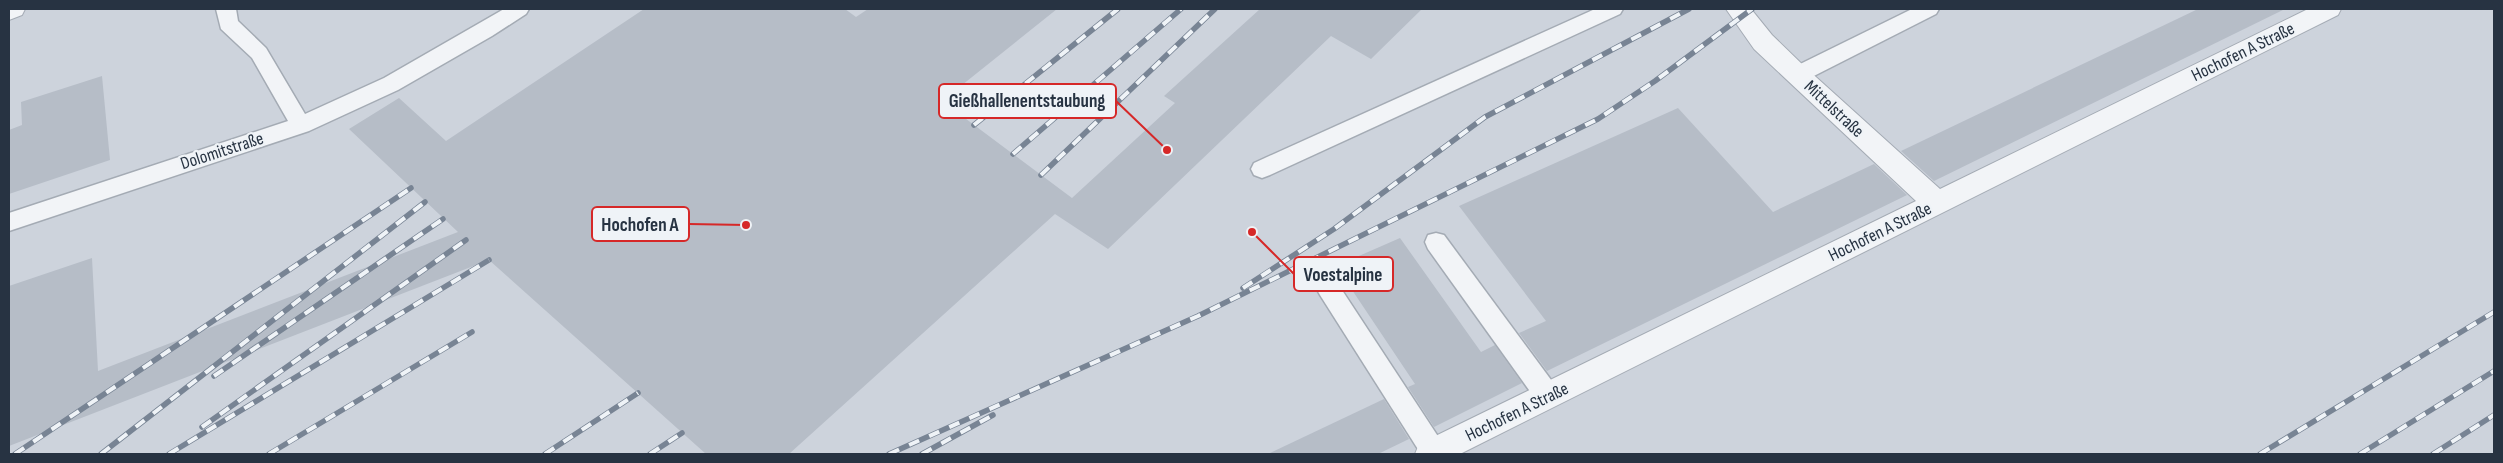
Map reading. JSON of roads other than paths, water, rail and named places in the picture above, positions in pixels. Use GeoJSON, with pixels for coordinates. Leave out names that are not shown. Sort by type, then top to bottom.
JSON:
{"type":"FeatureCollection","features":[{"type":"Feature","properties":{"kind":"street"},"geometry":{"type":"LineString","coordinates":[[9,11],[13,9]]}},
{"type":"Feature","properties":{"kind":"street","name":"Mittelstraße"},"geometry":{"type":"LineString","coordinates":[[1738,9],[1764,42],[1797,75],[1937,203]]}},
{"type":"Feature","properties":{"kind":"street","name":"Hochofen A Straße"},"geometry":{"type":"LineString","coordinates":[[1432,453],[2329,9]]}},
{"type":"Feature","properties":{"kind":"lane"},"geometry":{"type":"LineString","coordinates":[[226,9],[228,24],[259,53],[301,125]]}},
{"type":"Feature","properties":{"kind":"lane","name":"Dolomitstraße"},"geometry":{"type":"LineString","coordinates":[[9,222],[301,125],[391,84],[485,31],[518,9]]}},
{"type":"Feature","properties":{"kind":"lane"},"geometry":{"type":"LineString","coordinates":[[1262,169],[1614,9]]}},
{"type":"Feature","properties":{"kind":"lane"},"geometry":{"type":"LineString","coordinates":[[1797,75],[1928,9]]}},
{"type":"Feature","properties":{"kind":"lane"},"geometry":{"type":"LineString","coordinates":[[1436,242],[1548,396]]}},
{"type":"Feature","properties":{"kind":"lane"},"geometry":{"type":"LineString","coordinates":[[1328,288],[1432,453]]}},
{"type":"Feature","properties":{"kind":"railway"},"geometry":{"type":"LineString","coordinates":[[974,125],[1118,9]]}},
{"type":"Feature","properties":{"kind":"railway"},"geometry":{"type":"LineString","coordinates":[[1013,154],[1181,9]]}},
{"type":"Feature","properties":{"kind":"railway"},"geometry":{"type":"LineString","coordinates":[[1041,175],[1215,9]]}},
{"type":"Feature","properties":{"kind":"railway"},"geometry":{"type":"LineString","coordinates":[[1243,288],[1334,229],[1485,117],[1689,9]]}},
{"type":"Feature","properties":{"kind":"railway"},"geometry":{"type":"LineString","coordinates":[[889,454],[1198,316],[1598,119],[1655,81],[1752,9]]}},
{"type":"Feature","properties":{"kind":"railway"},"geometry":{"type":"LineString","coordinates":[[15,454],[411,188]]}},
{"type":"Feature","properties":{"kind":"railway"},"geometry":{"type":"LineString","coordinates":[[101,454],[425,202]]}},
{"type":"Feature","properties":{"kind":"railway"},"geometry":{"type":"LineString","coordinates":[[214,376],[443,219]]}},
{"type":"Feature","properties":{"kind":"railway"},"geometry":{"type":"LineString","coordinates":[[202,427],[466,240]]}},
{"type":"Feature","properties":{"kind":"railway"},"geometry":{"type":"LineString","coordinates":[[169,454],[489,260]]}},
{"type":"Feature","properties":{"kind":"railway"},"geometry":{"type":"LineString","coordinates":[[2260,454],[2494,312]]}},
{"type":"Feature","properties":{"kind":"railway"},"geometry":{"type":"LineString","coordinates":[[269,454],[472,332]]}},
{"type":"Feature","properties":{"kind":"railway"},"geometry":{"type":"LineString","coordinates":[[2360,454],[2494,371]]}},
{"type":"Feature","properties":{"kind":"railway"},"geometry":{"type":"LineString","coordinates":[[545,454],[638,393]]}},
{"type":"Feature","properties":{"kind":"railway"},"geometry":{"type":"LineString","coordinates":[[922,454],[993,415]]}},
{"type":"Feature","properties":{"kind":"railway"},"geometry":{"type":"LineString","coordinates":[[2433,454],[2494,415]]}},
{"type":"Feature","properties":{"kind":"railway"},"geometry":{"type":"LineString","coordinates":[[650,454],[682,433]]}},
{"type":"Feature","properties":{"kind":"place","name":"Gießhallenentstaubung"},"geometry":{"type":"Point","coordinates":[1167,150]}},
{"type":"Feature","properties":{"kind":"place","name":"Hochofen A"},"geometry":{"type":"Point","coordinates":[746,225]}},
{"type":"Feature","properties":{"kind":"place","name":"Voestalpine"},"geometry":{"type":"Point","coordinates":[1252,232]}}]}
